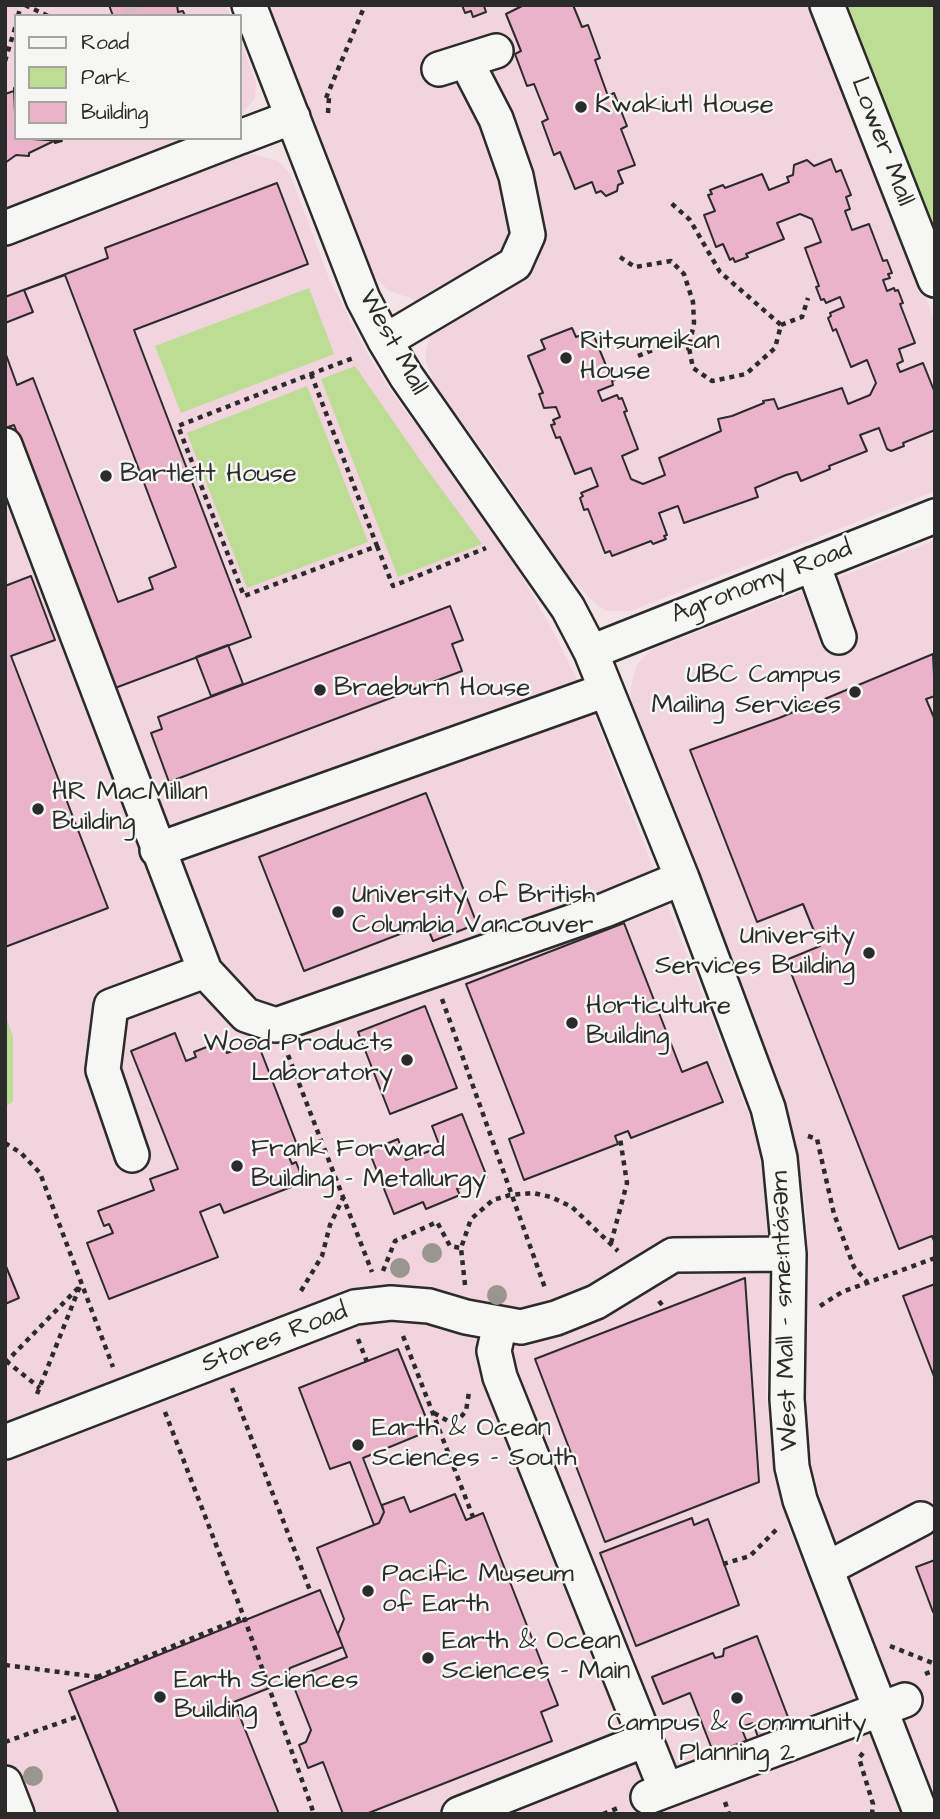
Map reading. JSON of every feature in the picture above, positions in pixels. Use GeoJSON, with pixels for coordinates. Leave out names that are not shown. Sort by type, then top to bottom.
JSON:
{"type":"FeatureCollection","features":[{"type":"Feature","properties":{"kind":"street","name":"West Mall"},"geometry":{"type":"LineString","coordinates":[[249,5],[363,299],[385,341],[406,376],[568,608],[591,652]]}},
{"type":"Feature","properties":{"kind":"street","name":"Lower Mall"},"geometry":{"type":"LineString","coordinates":[[827,5],[935,279]]}},
{"type":"Feature","properties":{"kind":"street"},"geometry":{"type":"LineString","coordinates":[[385,341],[515,264],[528,235],[516,176],[496,119],[467,60]]}},
{"type":"Feature","properties":{"kind":"street"},"geometry":{"type":"LineString","coordinates":[[242,136],[293,117]]}},
{"type":"Feature","properties":{"kind":"street"},"geometry":{"type":"LineString","coordinates":[[5,228],[233,140]]}},
{"type":"Feature","properties":{"kind":"street"},"geometry":{"type":"LineString","coordinates":[[5,445],[205,971],[246,1015],[276,1025],[605,910],[682,878]]}},
{"type":"Feature","properties":{"kind":"street","name":"Agronomy Road"},"geometry":{"type":"LineString","coordinates":[[591,652],[935,516]]}},
{"type":"Feature","properties":{"kind":"street"},"geometry":{"type":"LineString","coordinates":[[813,564],[839,637]]}},
{"type":"Feature","properties":{"kind":"street","name":"West Mall - sme:ntásəm"},"geometry":{"type":"LineString","coordinates":[[591,652],[682,878],[768,1108],[780,1158],[789,1254],[788,1436],[800,1500],[826,1569],[892,1705],[921,1814]]}},
{"type":"Feature","properties":{"kind":"street"},"geometry":{"type":"LineString","coordinates":[[157,850],[606,690]]}},
{"type":"Feature","properties":{"kind":"street"},"geometry":{"type":"LineString","coordinates":[[132,1155],[103,1070],[111,1006],[205,971]]}},
{"type":"Feature","properties":{"kind":"street","name":"Stores Road"},"geometry":{"type":"LineString","coordinates":[[12,1441],[355,1307],[391,1303],[429,1306],[521,1327],[556,1318],[596,1302],[673,1255],[789,1254]]}},
{"type":"Feature","properties":{"kind":"street"},"geometry":{"type":"LineString","coordinates":[[500,1324],[494,1351],[499,1377],[645,1741],[645,1797],[892,1705]]}},
{"type":"Feature","properties":{"kind":"street"},"geometry":{"type":"LineString","coordinates":[[826,1569],[921,1519]]}},
{"type":"Feature","properties":{"kind":"street"},"geometry":{"type":"LineString","coordinates":[[459,1814],[645,1741]]}},
{"type":"Feature","properties":{"kind":"street"},"geometry":{"type":"LineString","coordinates":[[5,1783],[17,1814]]}},
{"type":"Feature","properties":{"kind":"path"},"geometry":{"type":"LineString","coordinates":[[22,5],[43,14]]}},
{"type":"Feature","properties":{"kind":"path"},"geometry":{"type":"LineString","coordinates":[[322,99],[328,97],[365,5]]}},
{"type":"Feature","properties":{"kind":"path"},"geometry":{"type":"LineString","coordinates":[[5,61],[14,32]]}},
{"type":"Feature","properties":{"kind":"path"},"geometry":{"type":"LineString","coordinates":[[671,203],[690,220],[720,272],[780,325]]}},
{"type":"Feature","properties":{"kind":"path"},"geometry":{"type":"LineString","coordinates":[[620,257],[635,267],[671,261],[684,274],[693,302],[694,323],[689,348],[693,368],[712,381],[746,374],[775,348],[780,325]]}},
{"type":"Feature","properties":{"kind":"path"},"geometry":{"type":"LineString","coordinates":[[780,325],[802,317],[808,298]]}},
{"type":"Feature","properties":{"kind":"path"},"geometry":{"type":"LineString","coordinates":[[638,356],[660,347],[689,348]]}},
{"type":"Feature","properties":{"kind":"path"},"geometry":{"type":"LineString","coordinates":[[356,357],[178,426],[244,596],[377,546]]}},
{"type":"Feature","properties":{"kind":"path"},"geometry":{"type":"LineString","coordinates":[[311,374],[393,586],[495,545]]}},
{"type":"Feature","properties":{"kind":"path"},"geometry":{"type":"LineString","coordinates":[[431,969],[556,1318]]}},
{"type":"Feature","properties":{"kind":"path"},"geometry":{"type":"LineString","coordinates":[[276,1025],[372,1272],[380,1282],[395,1241],[407,1233],[437,1222],[450,1246],[461,1248]]}},
{"type":"Feature","properties":{"kind":"path"},"geometry":{"type":"LineString","coordinates":[[803,1135],[817,1139],[834,1214],[854,1268],[867,1282]]}},
{"type":"Feature","properties":{"kind":"path"},"geometry":{"type":"LineString","coordinates":[[611,1244],[626,1183],[620,1138]]}},
{"type":"Feature","properties":{"kind":"path"},"geometry":{"type":"LineString","coordinates":[[5,1143],[21,1153],[40,1173],[80,1284],[140,1391],[244,1617],[314,1814]]}},
{"type":"Feature","properties":{"kind":"path"},"geometry":{"type":"LineString","coordinates":[[466,1293],[461,1248],[471,1219],[493,1200],[510,1195],[533,1193],[572,1207],[616,1249]]}},
{"type":"Feature","properties":{"kind":"path"},"geometry":{"type":"LineString","coordinates":[[296,1298],[313,1276],[330,1225],[343,1197]]}},
{"type":"Feature","properties":{"kind":"path"},"geometry":{"type":"LineString","coordinates":[[815,1309],[842,1292],[935,1258]]}},
{"type":"Feature","properties":{"kind":"path"},"geometry":{"type":"LineString","coordinates":[[77,1416],[6,1362],[80,1284]]}},
{"type":"Feature","properties":{"kind":"path"},"geometry":{"type":"LineString","coordinates":[[12,1441],[40,1387],[80,1284]]}},
{"type":"Feature","properties":{"kind":"path"},"geometry":{"type":"LineString","coordinates":[[391,1303],[473,1517]]}},
{"type":"Feature","properties":{"kind":"path"},"geometry":{"type":"LineString","coordinates":[[220,1360],[311,1593]]}},
{"type":"Feature","properties":{"kind":"path"},"geometry":{"type":"LineString","coordinates":[[433,1413],[448,1421],[460,1418],[467,1411],[468,1382]]}},
{"type":"Feature","properties":{"kind":"path"},"geometry":{"type":"LineString","coordinates":[[723,1564],[750,1556],[783,1522]]}},
{"type":"Feature","properties":{"kind":"path"},"geometry":{"type":"LineString","coordinates":[[5,1665],[99,1678],[244,1617]]}},
{"type":"Feature","properties":{"kind":"path"},"geometry":{"type":"LineString","coordinates":[[882,1643],[935,1664]]}},
{"type":"Feature","properties":{"kind":"path"},"geometry":{"type":"LineString","coordinates":[[5,1742],[79,1716]]}},
{"type":"Feature","properties":{"kind":"path"},"geometry":{"type":"LineString","coordinates":[[867,1747],[859,1758],[873,1804],[872,1814]]}},
{"type":"Feature","properties":{"kind":"path"},"geometry":{"type":"LineString","coordinates":[[603,1814],[645,1797]]}},
{"type":"Feature","properties":{"kind":"shaded area"},"geometry":{"type":"Polygon","coordinates":[[[5,5],[226,5],[229,14],[14,14],[14,140],[183,140],[5,209],[5,5]]]}},
{"type":"Feature","properties":{"kind":"shaded area"},"geometry":{"type":"Polygon","coordinates":[[[266,5],[809,5],[935,321],[935,491],[631,611],[607,611],[598,606],[567,574],[493,463],[436,388],[426,362],[426,350],[432,331],[411,298],[389,291],[370,272],[266,5]]]}},
{"type":"Feature","properties":{"kind":"shaded area"},"geometry":{"type":"Polygon","coordinates":[[[242,45],[256,82],[255,98],[242,114],[242,45]]]}},
{"type":"Feature","properties":{"kind":"shaded area","name":"University of British Columbia Vancouver"},"geometry":{"type":"Polygon","coordinates":[[[254,154],[278,161],[290,174],[329,278],[368,355],[397,400],[497,532],[554,633],[591,707],[750,1118],[765,1178],[771,1219],[766,1392],[772,1457],[787,1523],[901,1814],[5,1814],[5,247],[239,156],[254,154]]]}},
{"type":"Feature","properties":{"kind":"shaded area"},"geometry":{"type":"Polygon","coordinates":[[[935,540],[935,1804],[829,1526],[808,1453],[804,1380],[808,1251],[806,1208],[795,1140],[787,1110],[633,709],[630,691],[637,664],[651,650],[935,540]]]}},
{"type":"Feature","properties":{"kind":"green space"},"geometry":{"type":"Polygon","coordinates":[[[845,5],[935,5],[935,234],[886,109],[845,5]]]}},
{"type":"Feature","properties":{"kind":"green space"},"geometry":{"type":"Polygon","coordinates":[[[309,288],[334,354],[181,413],[155,346],[309,288]]]}},
{"type":"Feature","properties":{"kind":"green space"},"geometry":{"type":"Polygon","coordinates":[[[355,366],[482,544],[398,577],[321,379],[355,366]]]}},
{"type":"Feature","properties":{"kind":"green space"},"geometry":{"type":"Polygon","coordinates":[[[307,386],[368,542],[247,588],[187,433],[307,386]]]}},
{"type":"Feature","properties":{"kind":"green space"},"geometry":{"type":"Polygon","coordinates":[[[5,1014],[13,1037],[13,1101],[5,1107],[5,1014]]]}},
{"type":"Feature","properties":{"kind":"building"},"geometry":{"type":"Polygon","coordinates":[[[109,5],[177,5],[178,12],[183,11],[184,14],[112,14],[109,5]]]}},
{"type":"Feature","properties":{"kind":"building"},"geometry":{"type":"Polygon","coordinates":[[[462,5],[486,5],[486,12],[473,17],[471,11],[465,13],[462,5]]]}},
{"type":"Feature","properties":{"kind":"building","name":"Kwakiutl House"},"geometry":{"type":"Polygon","coordinates":[[[524,5],[573,5],[582,27],[588,25],[600,58],[595,60],[608,96],[614,93],[627,126],[621,129],[635,165],[618,171],[623,183],[618,185],[617,191],[606,196],[601,191],[596,193],[592,182],[575,189],[560,152],[554,155],[542,122],[548,119],[534,84],[527,86],[515,54],[521,51],[506,14],[524,5]]]}},
{"type":"Feature","properties":{"kind":"building"},"geometry":{"type":"Polygon","coordinates":[[[14,91],[14,140],[62,141],[54,141],[29,153],[29,156],[16,155],[5,163],[5,94],[14,91]]]}},
{"type":"Feature","properties":{"kind":"building","name":"Ritsumeikan House"},"geometry":{"type":"Polygon","coordinates":[[[831,159],[836,172],[841,170],[851,195],[846,197],[850,209],[845,211],[852,230],[869,224],[883,261],[887,260],[892,273],[888,274],[890,278],[883,280],[887,291],[894,288],[895,291],[898,290],[903,303],[900,304],[915,343],[899,349],[903,361],[897,364],[900,372],[923,363],[935,393],[935,430],[891,451],[887,449],[879,428],[860,435],[867,451],[829,466],[830,469],[801,481],[797,472],[786,475],[755,488],[758,497],[684,523],[678,506],[659,513],[666,539],[653,544],[651,541],[612,556],[610,551],[605,553],[588,509],[584,510],[580,498],[583,496],[581,493],[598,486],[591,468],[575,474],[560,437],[556,438],[551,425],[555,424],[553,420],[560,417],[556,407],[544,408],[539,394],[543,393],[528,356],[545,349],[541,340],[572,328],[576,337],[592,331],[607,368],[610,367],[615,380],[612,381],[613,385],[598,391],[602,401],[617,395],[619,399],[622,398],[627,411],[624,412],[638,449],[622,456],[631,479],[643,484],[665,475],[659,458],[721,431],[718,419],[732,416],[764,403],[763,401],[774,399],[778,409],[842,388],[848,404],[870,395],[876,383],[867,360],[851,367],[836,329],[833,331],[828,318],[830,313],[844,307],[840,297],[826,303],[824,299],[821,300],[816,287],[819,286],[805,248],[821,242],[812,219],[800,214],[777,223],[784,239],[746,254],[748,257],[735,262],[733,258],[730,260],[723,244],[716,247],[704,215],[715,211],[708,195],[712,194],[710,190],[723,185],[725,188],[762,174],[769,190],[789,182],[787,177],[793,175],[794,165],[807,160],[814,166],[831,159]]]}},
{"type":"Feature","properties":{"kind":"building"},"geometry":{"type":"Polygon","coordinates":[[[277,183],[308,264],[134,330],[251,637],[115,688],[14,425],[5,428],[5,297],[108,258],[105,248],[277,183]]]}},
{"type":"Feature","properties":{"kind":"building","name":"Bartlett House"},"geometry":{"type":"Polygon","coordinates":[[[65,275],[176,567],[149,578],[153,589],[118,602],[33,378],[17,385],[5,352],[5,323],[33,312],[24,290],[65,275]]]}},
{"type":"Feature","properties":{"kind":"building","name":"HR MacMillan Building"},"geometry":{"type":"Polygon","coordinates":[[[31,576],[55,640],[11,656],[108,908],[5,947],[5,586],[31,576]]]}},
{"type":"Feature","properties":{"kind":"building","name":"Braeburn House"},"geometry":{"type":"Polygon","coordinates":[[[450,606],[463,640],[452,644],[462,671],[169,782],[151,733],[162,729],[158,717],[450,606]]]}},
{"type":"Feature","properties":{"kind":"building"},"geometry":{"type":"Polygon","coordinates":[[[228,645],[243,684],[211,696],[196,657],[228,645]]]}},
{"type":"Feature","properties":{"kind":"building","name":"University Services Building"},"geometry":{"type":"Polygon","coordinates":[[[933,654],[935,696],[926,699],[935,720],[935,1243],[932,1236],[899,1249],[786,960],[820,946],[803,904],[757,922],[690,750],[779,718],[933,654]]]}},
{"type":"Feature","properties":{"kind":"building"},"geometry":{"type":"Polygon","coordinates":[[[426,793],[477,924],[433,941],[426,924],[304,971],[259,857],[426,793]]]}},
{"type":"Feature","properties":{"kind":"building","name":"Horticulture Building"},"geometry":{"type":"Polygon","coordinates":[[[624,923],[682,1072],[707,1062],[723,1102],[631,1138],[628,1131],[615,1136],[618,1144],[524,1180],[509,1139],[524,1133],[466,984],[624,923]]]}},
{"type":"Feature","properties":{"kind":"building","name":"Wood Products Laboratory"},"geometry":{"type":"Polygon","coordinates":[[[425,1006],[457,1088],[390,1114],[358,1032],[425,1006]]]}},
{"type":"Feature","properties":{"kind":"building","name":"Frank Forward Building - Metallurgy"},"geometry":{"type":"Polygon","coordinates":[[[175,1033],[186,1061],[196,1057],[194,1052],[222,1041],[227,1053],[257,1041],[299,1150],[288,1155],[292,1164],[296,1162],[304,1182],[224,1213],[220,1204],[200,1212],[218,1257],[109,1299],[87,1243],[113,1233],[109,1224],[104,1226],[98,1211],[154,1190],[150,1179],[178,1169],[131,1051],[175,1033]]]}},
{"type":"Feature","properties":{"kind":"building"},"geometry":{"type":"Polygon","coordinates":[[[462,1114],[487,1177],[457,1189],[460,1195],[426,1209],[423,1202],[394,1214],[369,1151],[398,1139],[406,1160],[440,1147],[432,1126],[462,1114]]]}},
{"type":"Feature","properties":{"kind":"building"},"geometry":{"type":"Polygon","coordinates":[[[5,1264],[19,1298],[5,1304],[5,1264]]]}},
{"type":"Feature","properties":{"kind":"building"},"geometry":{"type":"Polygon","coordinates":[[[745,1278],[759,1482],[605,1542],[535,1359],[745,1278]]]}},
{"type":"Feature","properties":{"kind":"building"},"geometry":{"type":"Polygon","coordinates":[[[935,1284],[935,1379],[903,1296],[935,1284]]]}},
{"type":"Feature","properties":{"kind":"building","name":"Earth & Ocean Sciences - South"},"geometry":{"type":"Polygon","coordinates":[[[398,1349],[431,1430],[363,1458],[384,1512],[379,1523],[374,1525],[350,1462],[330,1469],[299,1388],[398,1349]]]}},
{"type":"Feature","properties":{"kind":"building","name":"Earth & Ocean Sciences - Main"},"geometry":{"type":"Polygon","coordinates":[[[455,1494],[466,1520],[483,1513],[558,1705],[541,1712],[552,1741],[366,1814],[343,1814],[323,1762],[308,1768],[299,1745],[306,1742],[311,1730],[288,1672],[290,1668],[343,1647],[338,1634],[344,1619],[317,1548],[379,1523],[384,1512],[382,1505],[404,1497],[410,1512],[455,1494]]]}},
{"type":"Feature","properties":{"kind":"building"},"geometry":{"type":"Polygon","coordinates":[[[692,1518],[694,1525],[708,1519],[739,1605],[636,1646],[600,1553],[692,1518]]]}},
{"type":"Feature","properties":{"kind":"building"},"geometry":{"type":"Polygon","coordinates":[[[935,1560],[935,1611],[933,1612],[916,1567],[935,1560]]]}},
{"type":"Feature","properties":{"kind":"building","name":"Earth Sciences Building"},"geometry":{"type":"Polygon","coordinates":[[[320,1590],[347,1657],[234,1702],[279,1814],[119,1814],[69,1691],[320,1590]]]}},
{"type":"Feature","properties":{"kind":"building","name":"Campus & Community Planning 2"},"geometry":{"type":"Polygon","coordinates":[[[757,1636],[791,1725],[758,1737],[753,1723],[741,1727],[747,1742],[714,1754],[690,1693],[663,1704],[652,1677],[713,1653],[715,1658],[723,1656],[724,1649],[757,1636]]]}},
{"type":"Feature","properties":{"kind":"place","name":"Kwakiutl House"},"geometry":{"type":"Point","coordinates":[581,107]}},
{"type":"Feature","properties":{"kind":"place","name":"Ritsumeikan House"},"geometry":{"type":"Point","coordinates":[566,358]}},
{"type":"Feature","properties":{"kind":"place","name":"Bartlett House"},"geometry":{"type":"Point","coordinates":[106,476]}},
{"type":"Feature","properties":{"kind":"place","name":"Braeburn House"},"geometry":{"type":"Point","coordinates":[320,690]}},
{"type":"Feature","properties":{"kind":"place","name":"UBC Campus Mailing Services"},"geometry":{"type":"Point","coordinates":[855,692]}},
{"type":"Feature","properties":{"kind":"place","name":"HR MacMillan Building"},"geometry":{"type":"Point","coordinates":[38,809]}},
{"type":"Feature","properties":{"kind":"place","name":"University of British Columbia Vancouver"},"geometry":{"type":"Point","coordinates":[338,912]}},
{"type":"Feature","properties":{"kind":"place","name":"University Services Building"},"geometry":{"type":"Point","coordinates":[869,953]}},
{"type":"Feature","properties":{"kind":"place","name":"Horticulture Building"},"geometry":{"type":"Point","coordinates":[572,1023]}},
{"type":"Feature","properties":{"kind":"place","name":"Wood Products Laboratory"},"geometry":{"type":"Point","coordinates":[407,1060]}},
{"type":"Feature","properties":{"kind":"place","name":"Frank Forward Building - Metallurgy"},"geometry":{"type":"Point","coordinates":[237,1166]}},
{"type":"Feature","properties":{"kind":"place","name":"Earth & Ocean Sciences - South"},"geometry":{"type":"Point","coordinates":[358,1445]}},
{"type":"Feature","properties":{"kind":"place","name":"Pacific Museum of Earth"},"geometry":{"type":"Point","coordinates":[368,1591]}},
{"type":"Feature","properties":{"kind":"place","name":"Earth & Ocean Sciences - Main"},"geometry":{"type":"Point","coordinates":[428,1658]}},
{"type":"Feature","properties":{"kind":"place","name":"Earth Sciences Building"},"geometry":{"type":"Point","coordinates":[160,1697]}},
{"type":"Feature","properties":{"kind":"place","name":"Campus & Community Planning 2"},"geometry":{"type":"Point","coordinates":[737,1698]}}]}
